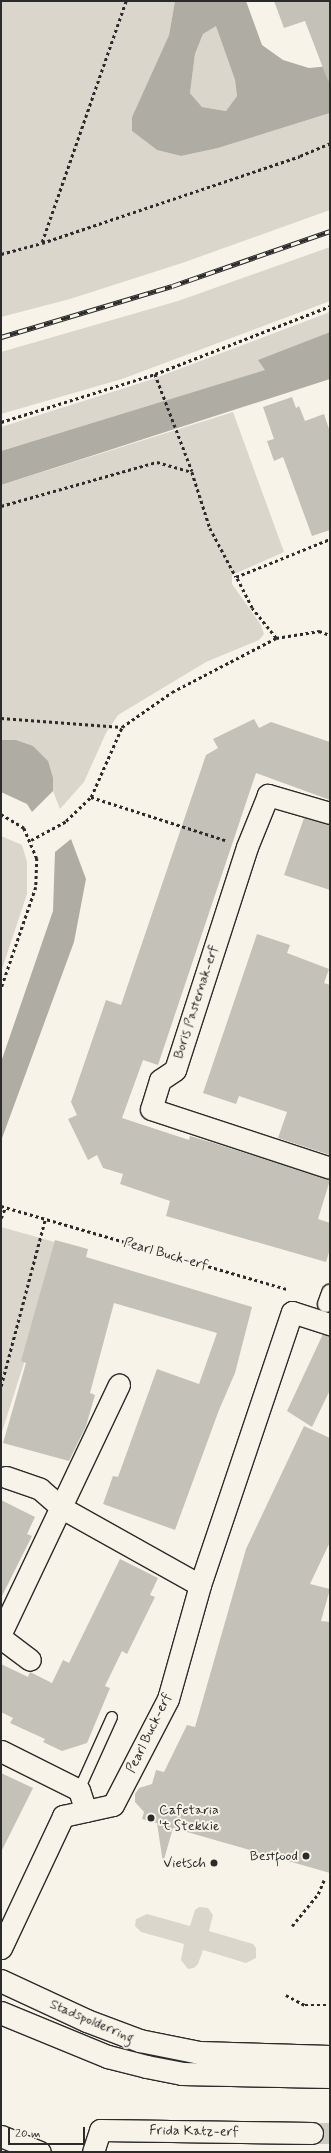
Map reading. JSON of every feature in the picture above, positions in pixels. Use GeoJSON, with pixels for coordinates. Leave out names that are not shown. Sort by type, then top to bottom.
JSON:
{"type":"FeatureCollection","features":[{"type":"Feature","properties":{"kind":"street","name":"Boris Pasternak-erf"},"geometry":{"type":"LineString","coordinates":[[330,813],[268,795],[246,847],[175,1070],[160,1080],[151,1109],[330,1168]]}},
{"type":"Feature","properties":{"kind":"street","name":"Pearl Buck-erf"},"geometry":{"type":"LineString","coordinates":[[1,1948],[63,1816],[113,1805],[168,1699],[200,1586],[292,1312],[329,1307]]}},
{"type":"Feature","properties":{"kind":"street"},"geometry":{"type":"LineString","coordinates":[[1,1633],[62,1508],[118,1385]]}},
{"type":"Feature","properties":{"kind":"street"},"geometry":{"type":"LineString","coordinates":[[6,1477],[40,1488],[62,1508],[200,1586]]}},
{"type":"Feature","properties":{"kind":"street"},"geometry":{"type":"LineString","coordinates":[[1,1638],[30,1660]]}},
{"type":"Feature","properties":{"kind":"street"},"geometry":{"type":"LineString","coordinates":[[1,1751],[79,1790],[86,1811]]}},
{"type":"Feature","properties":{"kind":"street","name":"Stadspolderring"},"geometry":{"type":"LineString","coordinates":[[1,1981],[106,2030],[147,2043],[200,2053],[330,2057]]}},
{"type":"Feature","properties":{"kind":"street","name":"Stadspolderring"},"geometry":{"type":"LineString","coordinates":[[1,2013],[108,2057],[182,2074],[330,2077]]}},
{"type":"Feature","properties":{"kind":"street","name":"Frida Katz-erf"},"geometry":{"type":"LineString","coordinates":[[93,2152],[100,2130],[312,2133]]}},
{"type":"Feature","properties":{"kind":"street"},"geometry":{"type":"LineString","coordinates":[[1,2136],[40,2152]]}},
{"type":"Feature","properties":{"kind":"lane"},"geometry":{"type":"LineString","coordinates":[[79,1790],[112,1717]]}},
{"type":"Feature","properties":{"kind":"path"},"geometry":{"type":"LineString","coordinates":[[42,243],[126,1]]}},
{"type":"Feature","properties":{"kind":"path"},"geometry":{"type":"LineString","coordinates":[[1,254],[42,243],[300,156],[330,143]]}},
{"type":"Feature","properties":{"kind":"path"},"geometry":{"type":"LineString","coordinates":[[1,422],[155,374],[330,306]]}},
{"type":"Feature","properties":{"kind":"path"},"geometry":{"type":"LineString","coordinates":[[155,374],[192,472],[210,528],[252,608],[276,638]]}},
{"type":"Feature","properties":{"kind":"path"},"geometry":{"type":"LineString","coordinates":[[1,506],[156,462],[192,472]]}},
{"type":"Feature","properties":{"kind":"path"},"geometry":{"type":"LineString","coordinates":[[236,577],[330,539]]}},
{"type":"Feature","properties":{"kind":"path"},"geometry":{"type":"LineString","coordinates":[[31,840],[66,821],[92,797],[122,727],[172,692],[276,638],[319,631],[330,635]]}},
{"type":"Feature","properties":{"kind":"path"},"geometry":{"type":"LineString","coordinates":[[1,718],[122,727]]}},
{"type":"Feature","properties":{"kind":"path"},"geometry":{"type":"LineString","coordinates":[[92,797],[246,847]]}},
{"type":"Feature","properties":{"kind":"path"},"geometry":{"type":"LineString","coordinates":[[1,814],[24,828],[31,840],[37,858],[36,887],[1,989]]}},
{"type":"Feature","properties":{"kind":"path","name":"Pearl Buck-erf"},"geometry":{"type":"LineString","coordinates":[[1,1206],[290,1290]]}},
{"type":"Feature","properties":{"kind":"path"},"geometry":{"type":"LineString","coordinates":[[1,1218],[5,1207]]}},
{"type":"Feature","properties":{"kind":"path"},"geometry":{"type":"LineString","coordinates":[[1,1386],[45,1219]]}},
{"type":"Feature","properties":{"kind":"path"},"geometry":{"type":"LineString","coordinates":[[292,1926],[318,1894],[324,1880]]}},
{"type":"Feature","properties":{"kind":"path"},"geometry":{"type":"LineString","coordinates":[[286,1995],[305,2005],[330,2005]]}},
{"type":"Feature","properties":{"kind":"shaded area"},"geometry":{"type":"Polygon","coordinates":[[[1,1],[175,1],[169,35],[132,117],[132,131],[157,150],[181,156],[218,148],[330,113],[330,210],[185,262],[70,299],[1,317],[1,1]]]}},
{"type":"Feature","properties":{"kind":"shaded area"},"geometry":{"type":"Polygon","coordinates":[[[175,1],[246,1],[262,45],[283,60],[309,68],[330,66],[330,113],[218,148],[181,156],[157,150],[132,131],[132,117],[169,35],[175,1]],[[216,26],[203,34],[195,54],[190,93],[202,107],[226,111],[237,96],[235,80],[216,26]]]}},
{"type":"Feature","properties":{"kind":"shaded area"},"geometry":{"type":"Polygon","coordinates":[[[216,25],[235,80],[237,96],[226,111],[202,107],[190,93],[195,54],[203,34],[216,25]]]}},
{"type":"Feature","properties":{"kind":"shaded area"},"geometry":{"type":"Polygon","coordinates":[[[330,247],[330,301],[122,379],[1,414],[1,352],[178,301],[330,247]]]}},
{"type":"Feature","properties":{"kind":"shaded area"},"geometry":{"type":"Polygon","coordinates":[[[330,312],[330,332],[259,360],[266,370],[1,451],[1,427],[150,380],[330,312]]]}},
{"type":"Feature","properties":{"kind":"shaded area"},"geometry":{"type":"Polygon","coordinates":[[[330,332],[330,379],[1,485],[1,451],[265,370],[258,360],[330,332]]]}},
{"type":"Feature","properties":{"kind":"shaded area"},"geometry":{"type":"Polygon","coordinates":[[[233,412],[284,552],[232,575],[232,584],[261,625],[264,634],[259,640],[206,662],[118,715],[106,733],[84,782],[60,809],[53,791],[53,778],[16,740],[1,740],[1,485],[233,412]]]}},
{"type":"Feature","properties":{"kind":"shaded area"},"geometry":{"type":"Polygon","coordinates":[[[1,740],[16,740],[33,746],[48,761],[53,778],[53,791],[32,812],[27,804],[1,792],[1,740]]]}},
{"type":"Feature","properties":{"kind":"shaded area"},"geometry":{"type":"Polygon","coordinates":[[[1,836],[22,845],[27,862],[27,894],[1,972],[1,836]]]}},
{"type":"Feature","properties":{"kind":"shaded area"},"geometry":{"type":"Polygon","coordinates":[[[71,839],[86,879],[74,942],[1,1141],[1,1062],[53,911],[55,852],[71,839]]]}},
{"type":"Feature","properties":{"kind":"shaded area"},"geometry":{"type":"Polygon","coordinates":[[[1,1227],[62,1244],[1,1435],[1,1227]]]}},
{"type":"Feature","properties":{"kind":"shaded area"},"geometry":{"type":"Polygon","coordinates":[[[199,1907],[208,1908],[213,1915],[209,1931],[253,1944],[256,1948],[256,1958],[246,1963],[203,1950],[198,1964],[194,1968],[188,1969],[181,1960],[184,1944],[141,1932],[135,1926],[136,1919],[147,1914],[190,1926],[195,1910],[199,1907]]]}},
{"type":"Feature","properties":{"kind":"building"},"geometry":{"type":"Polygon","coordinates":[[[274,1],[330,1],[330,80],[328,81],[305,21],[284,28],[274,1]]]}},
{"type":"Feature","properties":{"kind":"building"},"geometry":{"type":"Polygon","coordinates":[[[292,397],[296,408],[299,406],[305,421],[324,414],[330,432],[330,530],[312,536],[283,457],[274,461],[267,441],[274,439],[263,407],[292,397]]]}},
{"type":"Feature","properties":{"kind":"building"},"geometry":{"type":"Polygon","coordinates":[[[254,719],[259,728],[271,722],[330,742],[330,800],[256,773],[158,1065],[143,1060],[122,1118],[189,1140],[190,1136],[217,1144],[330,1180],[318,1219],[330,1223],[330,1249],[326,1262],[166,1216],[170,1201],[120,1184],[123,1174],[103,1168],[97,1155],[88,1160],[68,1119],[77,1115],[71,1102],[106,1000],[121,1005],[206,755],[218,748],[213,739],[254,719]]]}},
{"type":"Feature","properties":{"kind":"building"},"geometry":{"type":"Polygon","coordinates":[[[304,818],[330,825],[330,890],[284,875],[304,818]]]}},
{"type":"Feature","properties":{"kind":"building"},"geometry":{"type":"Polygon","coordinates":[[[257,934],[290,945],[287,953],[329,969],[324,983],[330,985],[330,1155],[278,1138],[287,1112],[239,1096],[236,1104],[203,1093],[257,934]]]}},
{"type":"Feature","properties":{"kind":"building"},"geometry":{"type":"Polygon","coordinates":[[[55,1240],[88,1249],[86,1257],[252,1307],[235,1373],[219,1410],[175,1530],[103,1504],[113,1476],[118,1477],[157,1369],[199,1384],[217,1333],[114,1303],[90,1393],[95,1395],[86,1426],[69,1461],[3,1443],[26,1363],[21,1361],[55,1240]]]}},
{"type":"Feature","properties":{"kind":"building"},"geometry":{"type":"Polygon","coordinates":[[[323,1334],[330,1336],[330,1390],[312,1427],[287,1411],[323,1334]]]}},
{"type":"Feature","properties":{"kind":"building"},"geometry":{"type":"Polygon","coordinates":[[[304,1426],[330,1438],[330,1542],[310,1584],[330,1589],[321,1621],[330,1622],[330,1873],[173,1828],[163,1863],[157,1823],[142,1819],[144,1812],[135,1802],[135,1794],[139,1788],[152,1784],[156,1770],[164,1772],[187,1725],[195,1727],[246,1549],[304,1426]]]}},
{"type":"Feature","properties":{"kind":"building"},"geometry":{"type":"Polygon","coordinates":[[[1,1500],[35,1517],[27,1534],[32,1536],[1,1598],[1,1500]]]}},
{"type":"Feature","properties":{"kind":"building"},"geometry":{"type":"Polygon","coordinates":[[[120,1559],[158,1578],[150,1595],[155,1597],[127,1654],[122,1651],[105,1686],[110,1688],[87,1743],[62,1751],[43,1742],[45,1739],[10,1723],[13,1718],[1,1712],[1,1664],[28,1677],[30,1672],[52,1683],[63,1660],[69,1663],[120,1559]]]}},
{"type":"Feature","properties":{"kind":"building"},"geometry":{"type":"Polygon","coordinates":[[[1,1773],[33,1788],[1,1852],[1,1773]]]}},
{"type":"Feature","properties":{"kind":"tunnel"},"geometry":{"type":"LineString","coordinates":[[312,2133],[330,2133]]}},
{"type":"Feature","properties":{"kind":"railway"},"geometry":{"type":"LineString","coordinates":[[1,337],[172,286],[330,231]]}},
{"type":"Feature","properties":{"kind":"place","name":"Cafetaria 't Stekkie"},"geometry":{"type":"Point","coordinates":[151,1818]}},
{"type":"Feature","properties":{"kind":"place","name":"Bestfood"},"geometry":{"type":"Point","coordinates":[306,1856]}},
{"type":"Feature","properties":{"kind":"place","name":"Vietsch"},"geometry":{"type":"Point","coordinates":[214,1863]}}]}
